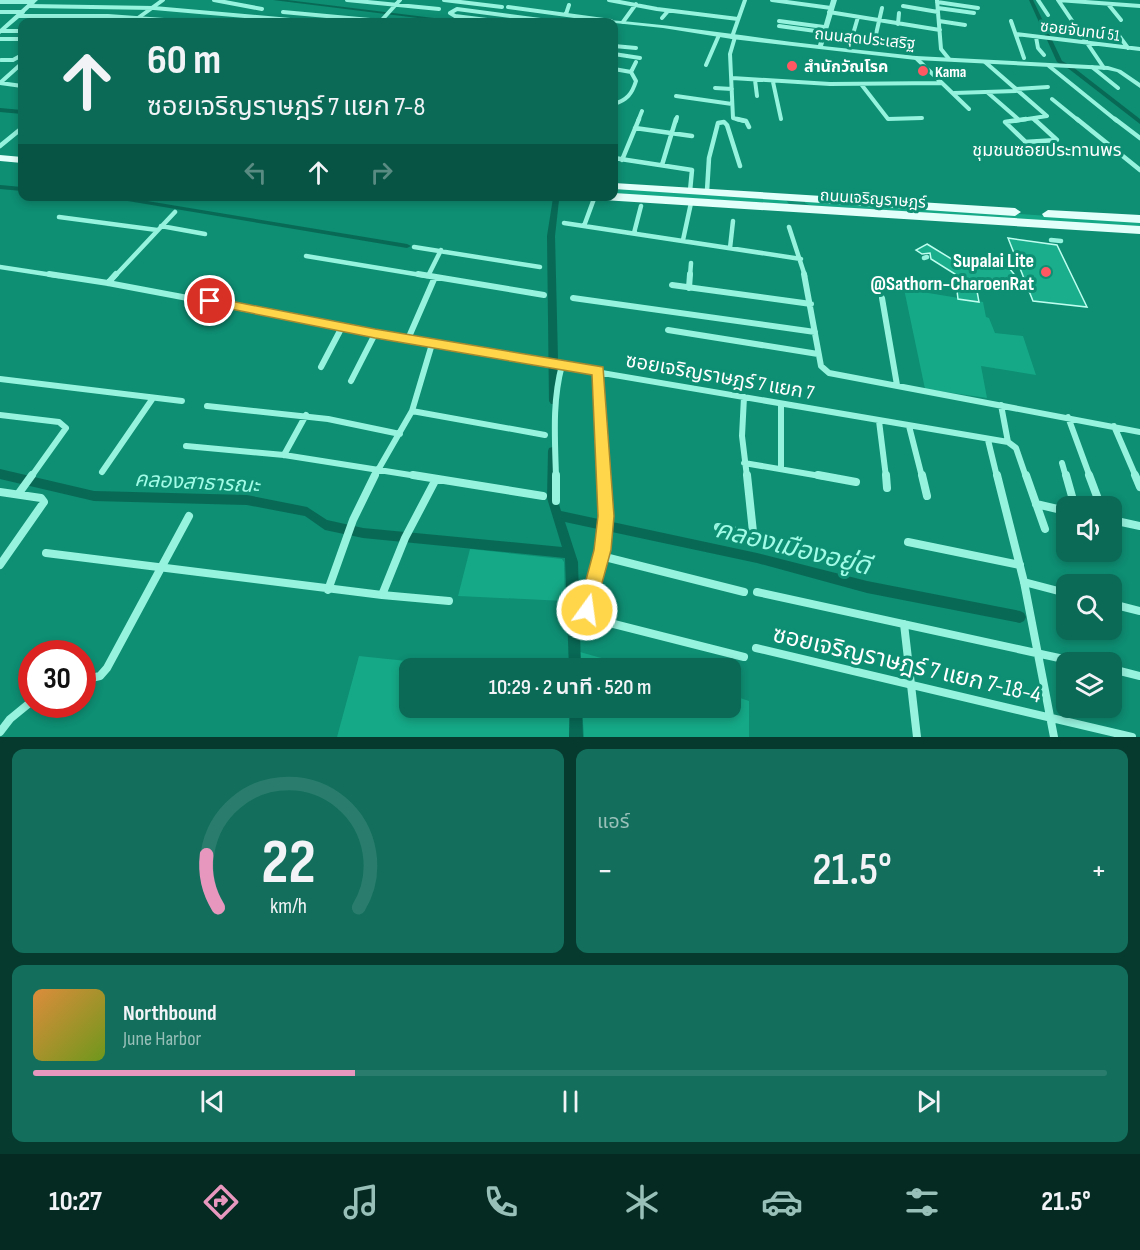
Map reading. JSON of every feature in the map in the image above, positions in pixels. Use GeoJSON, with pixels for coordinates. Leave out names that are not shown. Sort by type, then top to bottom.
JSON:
{"type":"FeatureCollection","features":[{"type":"Feature","properties":{"kind":"main road"},"geometry":{"type":"LineString","coordinates":[[0,158],[18,160]]}},
{"type":"Feature","properties":{"kind":"main road"},"geometry":{"type":"LineString","coordinates":[[0,169],[18,170]]}},
{"type":"Feature","properties":{"kind":"main road","name":"ถนนเจริญราษฎร์"},"geometry":{"type":"LineString","coordinates":[[618,187],[691,197],[707,191],[800,204],[1140,219]]}},
{"type":"Feature","properties":{"kind":"main road","name":"ถนนเจริญราษฎร์"},"geometry":{"type":"LineString","coordinates":[[618,196],[691,197],[800,204],[1140,230]]}},
{"type":"Feature","properties":{"kind":"street"},"geometry":{"type":"LineString","coordinates":[[0,12],[138,18],[163,0]]}},
{"type":"Feature","properties":{"kind":"street"},"geometry":{"type":"LineString","coordinates":[[214,0],[226,2],[231,6],[262,9]]}},
{"type":"Feature","properties":{"kind":"street"},"geometry":{"type":"LineString","coordinates":[[347,0],[439,9]]}},
{"type":"Feature","properties":{"kind":"street"},"geometry":{"type":"LineString","coordinates":[[383,18],[400,0]]}},
{"type":"Feature","properties":{"kind":"street"},"geometry":{"type":"LineString","coordinates":[[444,0],[469,1],[502,7]]}},
{"type":"Feature","properties":{"kind":"street"},"geometry":{"type":"LineString","coordinates":[[609,0],[657,9],[738,19]]}},
{"type":"Feature","properties":{"kind":"street"},"geometry":{"type":"LineString","coordinates":[[745,0],[730,54],[734,119],[746,121],[749,127]]}},
{"type":"Feature","properties":{"kind":"street"},"geometry":{"type":"LineString","coordinates":[[772,0],[878,21],[940,30]]}},
{"type":"Feature","properties":{"kind":"street"},"geometry":{"type":"LineString","coordinates":[[820,47],[834,0]]}},
{"type":"Feature","properties":{"kind":"street"},"geometry":{"type":"LineString","coordinates":[[929,0],[978,8]]}},
{"type":"Feature","properties":{"kind":"street"},"geometry":{"type":"LineString","coordinates":[[1038,0],[1048,15]]}},
{"type":"Feature","properties":{"kind":"street"},"geometry":{"type":"LineString","coordinates":[[1056,0],[1140,5]]}},
{"type":"Feature","properties":{"kind":"street"},"geometry":{"type":"LineString","coordinates":[[1056,0],[1104,68]]}},
{"type":"Feature","properties":{"kind":"street"},"geometry":{"type":"LineString","coordinates":[[1122,0],[1134,1],[1140,5]]}},
{"type":"Feature","properties":{"kind":"street"},"geometry":{"type":"LineString","coordinates":[[657,9],[662,1]]}},
{"type":"Feature","properties":{"kind":"street"},"geometry":{"type":"LineString","coordinates":[[937,1],[941,49],[949,59]]}},
{"type":"Feature","properties":{"kind":"street"},"geometry":{"type":"LineString","coordinates":[[0,2],[153,8],[258,18]]}},
{"type":"Feature","properties":{"kind":"street"},"geometry":{"type":"LineString","coordinates":[[216,7],[226,2]]}},
{"type":"Feature","properties":{"kind":"street"},"geometry":{"type":"LineString","coordinates":[[1,32],[32,3]]}},
{"type":"Feature","properties":{"kind":"street"},"geometry":{"type":"LineString","coordinates":[[623,22],[636,4]]}},
{"type":"Feature","properties":{"kind":"street"},"geometry":{"type":"LineString","coordinates":[[1108,4],[1121,20]]}},
{"type":"Feature","properties":{"kind":"street"},"geometry":{"type":"LineString","coordinates":[[566,14],[569,5]]}},
{"type":"Feature","properties":{"kind":"street"},"geometry":{"type":"LineString","coordinates":[[903,6],[974,13]]}},
{"type":"Feature","properties":{"kind":"street"},"geometry":{"type":"LineString","coordinates":[[244,17],[253,8]]}},
{"type":"Feature","properties":{"kind":"street"},"geometry":{"type":"LineString","coordinates":[[508,8],[588,18]]}},
{"type":"Feature","properties":{"kind":"street"},"geometry":{"type":"LineString","coordinates":[[874,43],[882,8]]}},
{"type":"Feature","properties":{"kind":"street"},"geometry":{"type":"LineString","coordinates":[[471,18],[450,13],[457,9],[536,18]]}},
{"type":"Feature","properties":{"kind":"street"},"geometry":{"type":"LineString","coordinates":[[662,18],[670,9]]}},
{"type":"Feature","properties":{"kind":"street"},"geometry":{"type":"LineString","coordinates":[[851,41],[863,10]]}},
{"type":"Feature","properties":{"kind":"street"},"geometry":{"type":"LineString","coordinates":[[283,12],[341,18]]}},
{"type":"Feature","properties":{"kind":"street"},"geometry":{"type":"LineString","coordinates":[[898,24],[899,13]]}},
{"type":"Feature","properties":{"kind":"street"},"geometry":{"type":"LineString","coordinates":[[939,21],[965,25]]}},
{"type":"Feature","properties":{"kind":"street"},"geometry":{"type":"LineString","coordinates":[[1011,21],[1024,58]]}},
{"type":"Feature","properties":{"kind":"street","name":"ถนนสุดประเสริฐ"},"geometry":{"type":"LineString","coordinates":[[618,22],[916,58],[1104,68],[1119,71],[1140,86]]}},
{"type":"Feature","properties":{"kind":"street"},"geometry":{"type":"LineString","coordinates":[[779,24],[824,30]]}},
{"type":"Feature","properties":{"kind":"street"},"geometry":{"type":"LineString","coordinates":[[1,32],[18,31]]}},
{"type":"Feature","properties":{"kind":"street"},"geometry":{"type":"LineString","coordinates":[[1117,33],[1128,48]]}},
{"type":"Feature","properties":{"kind":"street","name":"ซอยจันทน์ 51"},"geometry":{"type":"LineString","coordinates":[[1016,34],[1140,49]]}},
{"type":"Feature","properties":{"kind":"street"},"geometry":{"type":"LineString","coordinates":[[706,65],[719,35]]}},
{"type":"Feature","properties":{"kind":"street"},"geometry":{"type":"LineString","coordinates":[[1036,37],[1038,48],[1044,55]]}},
{"type":"Feature","properties":{"kind":"street"},"geometry":{"type":"LineString","coordinates":[[0,39],[18,39]]}},
{"type":"Feature","properties":{"kind":"street"},"geometry":{"type":"LineString","coordinates":[[618,46],[636,48]]}},
{"type":"Feature","properties":{"kind":"street"},"geometry":{"type":"LineString","coordinates":[[618,55],[638,60],[632,72]]}},
{"type":"Feature","properties":{"kind":"street"},"geometry":{"type":"LineString","coordinates":[[1,60],[18,58]]}},
{"type":"Feature","properties":{"kind":"street"},"geometry":{"type":"LineString","coordinates":[[916,58],[969,110]]}},
{"type":"Feature","properties":{"kind":"street"},"geometry":{"type":"LineString","coordinates":[[985,62],[1045,113],[1046,118],[1018,119],[1007,121],[1005,124],[1034,150]]}},
{"type":"Feature","properties":{"kind":"street"},"geometry":{"type":"LineString","coordinates":[[0,83],[18,66]]}},
{"type":"Feature","properties":{"kind":"street"},"geometry":{"type":"LineString","coordinates":[[1049,66],[1083,96],[1140,138]]}},
{"type":"Feature","properties":{"kind":"street"},"geometry":{"type":"LineString","coordinates":[[1092,67],[1118,88]]}},
{"type":"Feature","properties":{"kind":"street"},"geometry":{"type":"LineString","coordinates":[[618,70],[632,72]]}},
{"type":"Feature","properties":{"kind":"street"},"geometry":{"type":"LineString","coordinates":[[618,103],[626,100],[633,93],[636,81],[632,72]]}},
{"type":"Feature","properties":{"kind":"street"},"geometry":{"type":"LineString","coordinates":[[732,78],[773,82],[861,84],[942,82]]}},
{"type":"Feature","properties":{"kind":"street"},"geometry":{"type":"LineString","coordinates":[[755,80],[757,96]]}},
{"type":"Feature","properties":{"kind":"street"},"geometry":{"type":"LineString","coordinates":[[773,82],[781,119]]}},
{"type":"Feature","properties":{"kind":"street"},"geometry":{"type":"LineString","coordinates":[[0,83],[18,85]]}},
{"type":"Feature","properties":{"kind":"street"},"geometry":{"type":"LineString","coordinates":[[861,84],[888,119],[922,118]]}},
{"type":"Feature","properties":{"kind":"street"},"geometry":{"type":"LineString","coordinates":[[954,93],[1048,87]]}},
{"type":"Feature","properties":{"kind":"street"},"geometry":{"type":"LineString","coordinates":[[714,88],[732,89]]}},
{"type":"Feature","properties":{"kind":"street"},"geometry":{"type":"LineString","coordinates":[[987,91],[1018,119]]}},
{"type":"Feature","properties":{"kind":"street"},"geometry":{"type":"LineString","coordinates":[[676,96],[732,104]]}},
{"type":"Feature","properties":{"kind":"street"},"geometry":{"type":"LineString","coordinates":[[1052,99],[1140,170]]}},
{"type":"Feature","properties":{"kind":"street"},"geometry":{"type":"LineString","coordinates":[[622,160],[642,111]]}},
{"type":"Feature","properties":{"kind":"street"},"geometry":{"type":"LineString","coordinates":[[662,165],[677,117]]}},
{"type":"Feature","properties":{"kind":"street"},"geometry":{"type":"LineString","coordinates":[[1025,142],[1057,140],[1034,119]]}},
{"type":"Feature","properties":{"kind":"street"},"geometry":{"type":"LineString","coordinates":[[707,191],[709,158],[716,124],[721,122],[727,125],[740,166]]}},
{"type":"Feature","properties":{"kind":"street"},"geometry":{"type":"LineString","coordinates":[[635,128],[692,136]]}},
{"type":"Feature","properties":{"kind":"street"},"geometry":{"type":"LineString","coordinates":[[0,146],[18,131]]}},
{"type":"Feature","properties":{"kind":"street"},"geometry":{"type":"LineString","coordinates":[[618,159],[692,170],[691,197],[683,240]]}},
{"type":"Feature","properties":{"kind":"street"},"geometry":{"type":"LineString","coordinates":[[585,226],[593,201]]}},
{"type":"Feature","properties":{"kind":"street"},"geometry":{"type":"LineString","coordinates":[[634,233],[641,206]]}},
{"type":"Feature","properties":{"kind":"street"},"geometry":{"type":"LineString","coordinates":[[108,283],[175,212]]}},
{"type":"Feature","properties":{"kind":"street"},"geometry":{"type":"LineString","coordinates":[[59,217],[205,234]]}},
{"type":"Feature","properties":{"kind":"street"},"geometry":{"type":"LineString","coordinates":[[730,248],[733,221]]}},
{"type":"Feature","properties":{"kind":"street"},"geometry":{"type":"LineString","coordinates":[[564,224],[801,259]]}},
{"type":"Feature","properties":{"kind":"street","name":"ซอยเจริญราษฎร์ 7 แยก 7"},"geometry":{"type":"LineString","coordinates":[[789,227],[801,259],[821,366],[829,373],[1140,432]]}},
{"type":"Feature","properties":{"kind":"street"},"geometry":{"type":"LineString","coordinates":[[1051,240],[1061,241]]}},
{"type":"Feature","properties":{"kind":"street"},"geometry":{"type":"LineString","coordinates":[[414,247],[540,267]]}},
{"type":"Feature","properties":{"kind":"street"},"geometry":{"type":"LineString","coordinates":[[428,276],[441,250]]}},
{"type":"Feature","properties":{"kind":"street"},"geometry":{"type":"LineString","coordinates":[[306,256],[544,295]]}},
{"type":"Feature","properties":{"kind":"street"},"geometry":{"type":"LineString","coordinates":[[688,288],[691,263]]}},
{"type":"Feature","properties":{"kind":"street","name":"ซอยเจริญราษฎร์ 7 แยก 7"},"geometry":{"type":"LineString","coordinates":[[0,267],[108,283],[375,334],[1008,442]]}},
{"type":"Feature","properties":{"kind":"street"},"geometry":{"type":"LineString","coordinates":[[408,339],[435,277]]}},
{"type":"Feature","properties":{"kind":"street"},"geometry":{"type":"LineString","coordinates":[[672,285],[811,304]]}},
{"type":"Feature","properties":{"kind":"street"},"geometry":{"type":"LineString","coordinates":[[573,298],[815,333]]}},
{"type":"Feature","properties":{"kind":"street"},"geometry":{"type":"LineString","coordinates":[[882,298],[897,385]]}},
{"type":"Feature","properties":{"kind":"street"},"geometry":{"type":"LineString","coordinates":[[321,367],[342,327]]}},
{"type":"Feature","properties":{"kind":"street"},"geometry":{"type":"LineString","coordinates":[[668,330],[818,354]]}},
{"type":"Feature","properties":{"kind":"street"},"geometry":{"type":"LineString","coordinates":[[351,381],[375,334]]}},
{"type":"Feature","properties":{"kind":"street"},"geometry":{"type":"LineString","coordinates":[[328,590],[353,520],[377,471],[412,411],[432,344]]}},
{"type":"Feature","properties":{"kind":"street"},"geometry":{"type":"LineString","coordinates":[[556,501],[555,412],[560,365]]}},
{"type":"Feature","properties":{"kind":"street"},"geometry":{"type":"LineString","coordinates":[[599,371],[605,522],[601,556],[587,605],[588,614],[602,621],[744,657]]}},
{"type":"Feature","properties":{"kind":"street"},"geometry":{"type":"LineString","coordinates":[[0,379],[183,401]]}},
{"type":"Feature","properties":{"kind":"street"},"geometry":{"type":"LineString","coordinates":[[102,472],[153,398]]}},
{"type":"Feature","properties":{"kind":"street"},"geometry":{"type":"LineString","coordinates":[[718,527],[749,534],[753,532],[742,436],[744,398]]}},
{"type":"Feature","properties":{"kind":"street"},"geometry":{"type":"LineString","coordinates":[[781,404],[782,469]]}},
{"type":"Feature","properties":{"kind":"street"},"geometry":{"type":"LineString","coordinates":[[1000,405],[1008,442],[1016,448],[1045,529]]}},
{"type":"Feature","properties":{"kind":"street"},"geometry":{"type":"LineString","coordinates":[[207,406],[356,422],[400,434]]}},
{"type":"Feature","properties":{"kind":"street"},"geometry":{"type":"LineString","coordinates":[[412,411],[545,435]]}},
{"type":"Feature","properties":{"kind":"street"},"geometry":{"type":"LineString","coordinates":[[0,415],[59,423],[66,428],[20,491]]}},
{"type":"Feature","properties":{"kind":"street"},"geometry":{"type":"LineString","coordinates":[[284,455],[306,415]]}},
{"type":"Feature","properties":{"kind":"street"},"geometry":{"type":"LineString","coordinates":[[1068,417],[1097,496]]}},
{"type":"Feature","properties":{"kind":"street"},"geometry":{"type":"LineString","coordinates":[[879,421],[887,488]]}},
{"type":"Feature","properties":{"kind":"street"},"geometry":{"type":"LineString","coordinates":[[909,426],[927,496]]}},
{"type":"Feature","properties":{"kind":"street"},"geometry":{"type":"LineString","coordinates":[[1114,426],[1140,487]]}},
{"type":"Feature","properties":{"kind":"street"},"geometry":{"type":"LineString","coordinates":[[988,440],[1024,582],[1035,653],[1054,737]]}},
{"type":"Feature","properties":{"kind":"street"},"geometry":{"type":"LineString","coordinates":[[186,446],[284,455],[543,496]]}},
{"type":"Feature","properties":{"kind":"street"},"geometry":{"type":"LineString","coordinates":[[744,463],[856,482]]}},
{"type":"Feature","properties":{"kind":"street"},"geometry":{"type":"LineString","coordinates":[[1062,463],[1072,496]]}},
{"type":"Feature","properties":{"kind":"street"},"geometry":{"type":"LineString","coordinates":[[382,595],[405,538],[436,479]]}},
{"type":"Feature","properties":{"kind":"street"},"geometry":{"type":"LineString","coordinates":[[0,492],[20,491],[41,498],[44,502],[0,565]]}},
{"type":"Feature","properties":{"kind":"street"},"geometry":{"type":"LineString","coordinates":[[1036,504],[1056,509]]}},
{"type":"Feature","properties":{"kind":"street"},"geometry":{"type":"LineString","coordinates":[[96,677],[100,676],[107,668],[189,516]]}},
{"type":"Feature","properties":{"kind":"street"},"geometry":{"type":"LineString","coordinates":[[1122,522],[1140,526]]}},
{"type":"Feature","properties":{"kind":"street"},"geometry":{"type":"LineString","coordinates":[[908,542],[1020,565]]}},
{"type":"Feature","properties":{"kind":"street"},"geometry":{"type":"LineString","coordinates":[[46,554],[328,590],[449,601]]}},
{"type":"Feature","properties":{"kind":"street"},"geometry":{"type":"LineString","coordinates":[[601,556],[744,592]]}},
{"type":"Feature","properties":{"kind":"street"},"geometry":{"type":"LineString","coordinates":[[1024,582],[1056,590]]}},
{"type":"Feature","properties":{"kind":"street"},"geometry":{"type":"LineString","coordinates":[[757,592],[1056,657]]}},
{"type":"Feature","properties":{"kind":"street"},"geometry":{"type":"LineString","coordinates":[[1122,606],[1140,611]]}},
{"type":"Feature","properties":{"kind":"street"},"geometry":{"type":"LineString","coordinates":[[904,624],[917,737]]}},
{"type":"Feature","properties":{"kind":"street","name":"ซอยเจริญราษฎร์ 7 แยก 7-18-4"},"geometry":{"type":"LineString","coordinates":[[756,648],[1132,737]]}},
{"type":"Feature","properties":{"kind":"street"},"geometry":{"type":"LineString","coordinates":[[1122,672],[1140,676]]}},
{"type":"Feature","properties":{"kind":"street"},"geometry":{"type":"LineString","coordinates":[[0,732],[18,712]]}},
{"type":"Feature","properties":{"kind":"green space"},"geometry":{"type":"Polygon","coordinates":[[[618,188],[786,200],[789,204],[618,194],[618,188]]]}},
{"type":"Feature","properties":{"kind":"green space"},"geometry":{"type":"Polygon","coordinates":[[[805,200],[1140,222],[1140,228],[809,205],[805,203],[805,200]]]}},
{"type":"Feature","properties":{"kind":"green space"},"geometry":{"type":"Polygon","coordinates":[[[904,289],[983,302],[986,317],[989,318],[995,333],[1023,336],[1036,375],[981,366],[987,398],[925,389],[904,289]]]}},
{"type":"Feature","properties":{"kind":"green space"},"geometry":{"type":"Polygon","coordinates":[[[470,549],[562,559],[565,601],[458,596],[470,549]]]}},
{"type":"Feature","properties":{"kind":"green space"},"geometry":{"type":"Polygon","coordinates":[[[580,652],[601,658],[580,658],[580,652]]]}},
{"type":"Feature","properties":{"kind":"green space"},"geometry":{"type":"Polygon","coordinates":[[[359,656],[399,660],[399,718],[569,718],[569,737],[337,737],[359,656]]]}},
{"type":"Feature","properties":{"kind":"green space"},"geometry":{"type":"Polygon","coordinates":[[[741,698],[749,701],[749,737],[584,737],[583,718],[741,718],[741,698]]]}},
{"type":"Feature","properties":{"kind":"building","name":"Supalai Lite @Sathorn-CharoenRat"},"geometry":{"type":"Polygon","coordinates":[[[1008,238],[1057,245],[1087,307],[1033,301],[1008,238]]]}},
{"type":"Feature","properties":{"kind":"building"},"geometry":{"type":"Polygon","coordinates":[[[927,244],[963,266],[1006,264],[1017,278],[975,280],[979,302],[958,299],[955,274],[931,259],[930,253],[922,254],[916,250],[927,244]]]}},
{"type":"Feature","properties":{"kind":"waterway"},"geometry":{"type":"LineString","coordinates":[[275,0],[425,18]]}},
{"type":"Feature","properties":{"kind":"waterway"},"geometry":{"type":"LineString","coordinates":[[1031,0],[1060,62],[1140,122]]}},
{"type":"Feature","properties":{"kind":"waterway"},"geometry":{"type":"LineString","coordinates":[[0,110],[18,112]]}},
{"type":"Feature","properties":{"kind":"waterway"},"geometry":{"type":"LineString","coordinates":[[0,187],[18,189]]}},
{"type":"Feature","properties":{"kind":"waterway"},"geometry":{"type":"LineString","coordinates":[[132,201],[407,246]]}},
{"type":"Feature","properties":{"kind":"waterway"},"geometry":{"type":"LineString","coordinates":[[554,401],[551,236],[555,201]]}},
{"type":"Feature","properties":{"kind":"waterway"},"geometry":{"type":"LineString","coordinates":[[553,451],[552,498],[557,515]]}},
{"type":"Feature","properties":{"kind":"waterway","name":"คลองสาธารณะ"},"geometry":{"type":"LineString","coordinates":[[0,474],[94,496],[247,500],[307,512],[325,525],[363,533],[568,553]]}},
{"type":"Feature","properties":{"kind":"waterway","name":"คลองเมืองอยู่ดี"},"geometry":{"type":"LineString","coordinates":[[557,515],[757,558],[867,587],[1020,617]]}},
{"type":"Feature","properties":{"kind":"waterway"},"geometry":{"type":"LineString","coordinates":[[557,515],[572,562],[575,658]]}},
{"type":"Feature","properties":{"kind":"waterway"},"geometry":{"type":"LineString","coordinates":[[576,718],[576,737]]}},
{"type":"Feature","properties":{"kind":"place","name":"สำนักวัณโรค"},"geometry":{"type":"Point","coordinates":[792,66]}},
{"type":"Feature","properties":{"kind":"place","name":"Kama"},"geometry":{"type":"Point","coordinates":[923,71]}},
{"type":"Feature","properties":{"kind":"place","name":"Supalai Lite @Sathorn-CharoenRat"},"geometry":{"type":"Point","coordinates":[1046,272]}},
{"type":"Feature","properties":{"kind":"district","name":"ชุมชนซอยประทานพร"},"geometry":{"type":"Point","coordinates":[1047,150]}},
{"type":"Feature","properties":{"kind":"route"},"geometry":{"type":"LineString","coordinates":[[210,301],[375,334],[599,371],[606,516],[602,550],[587,610]]}}]}
